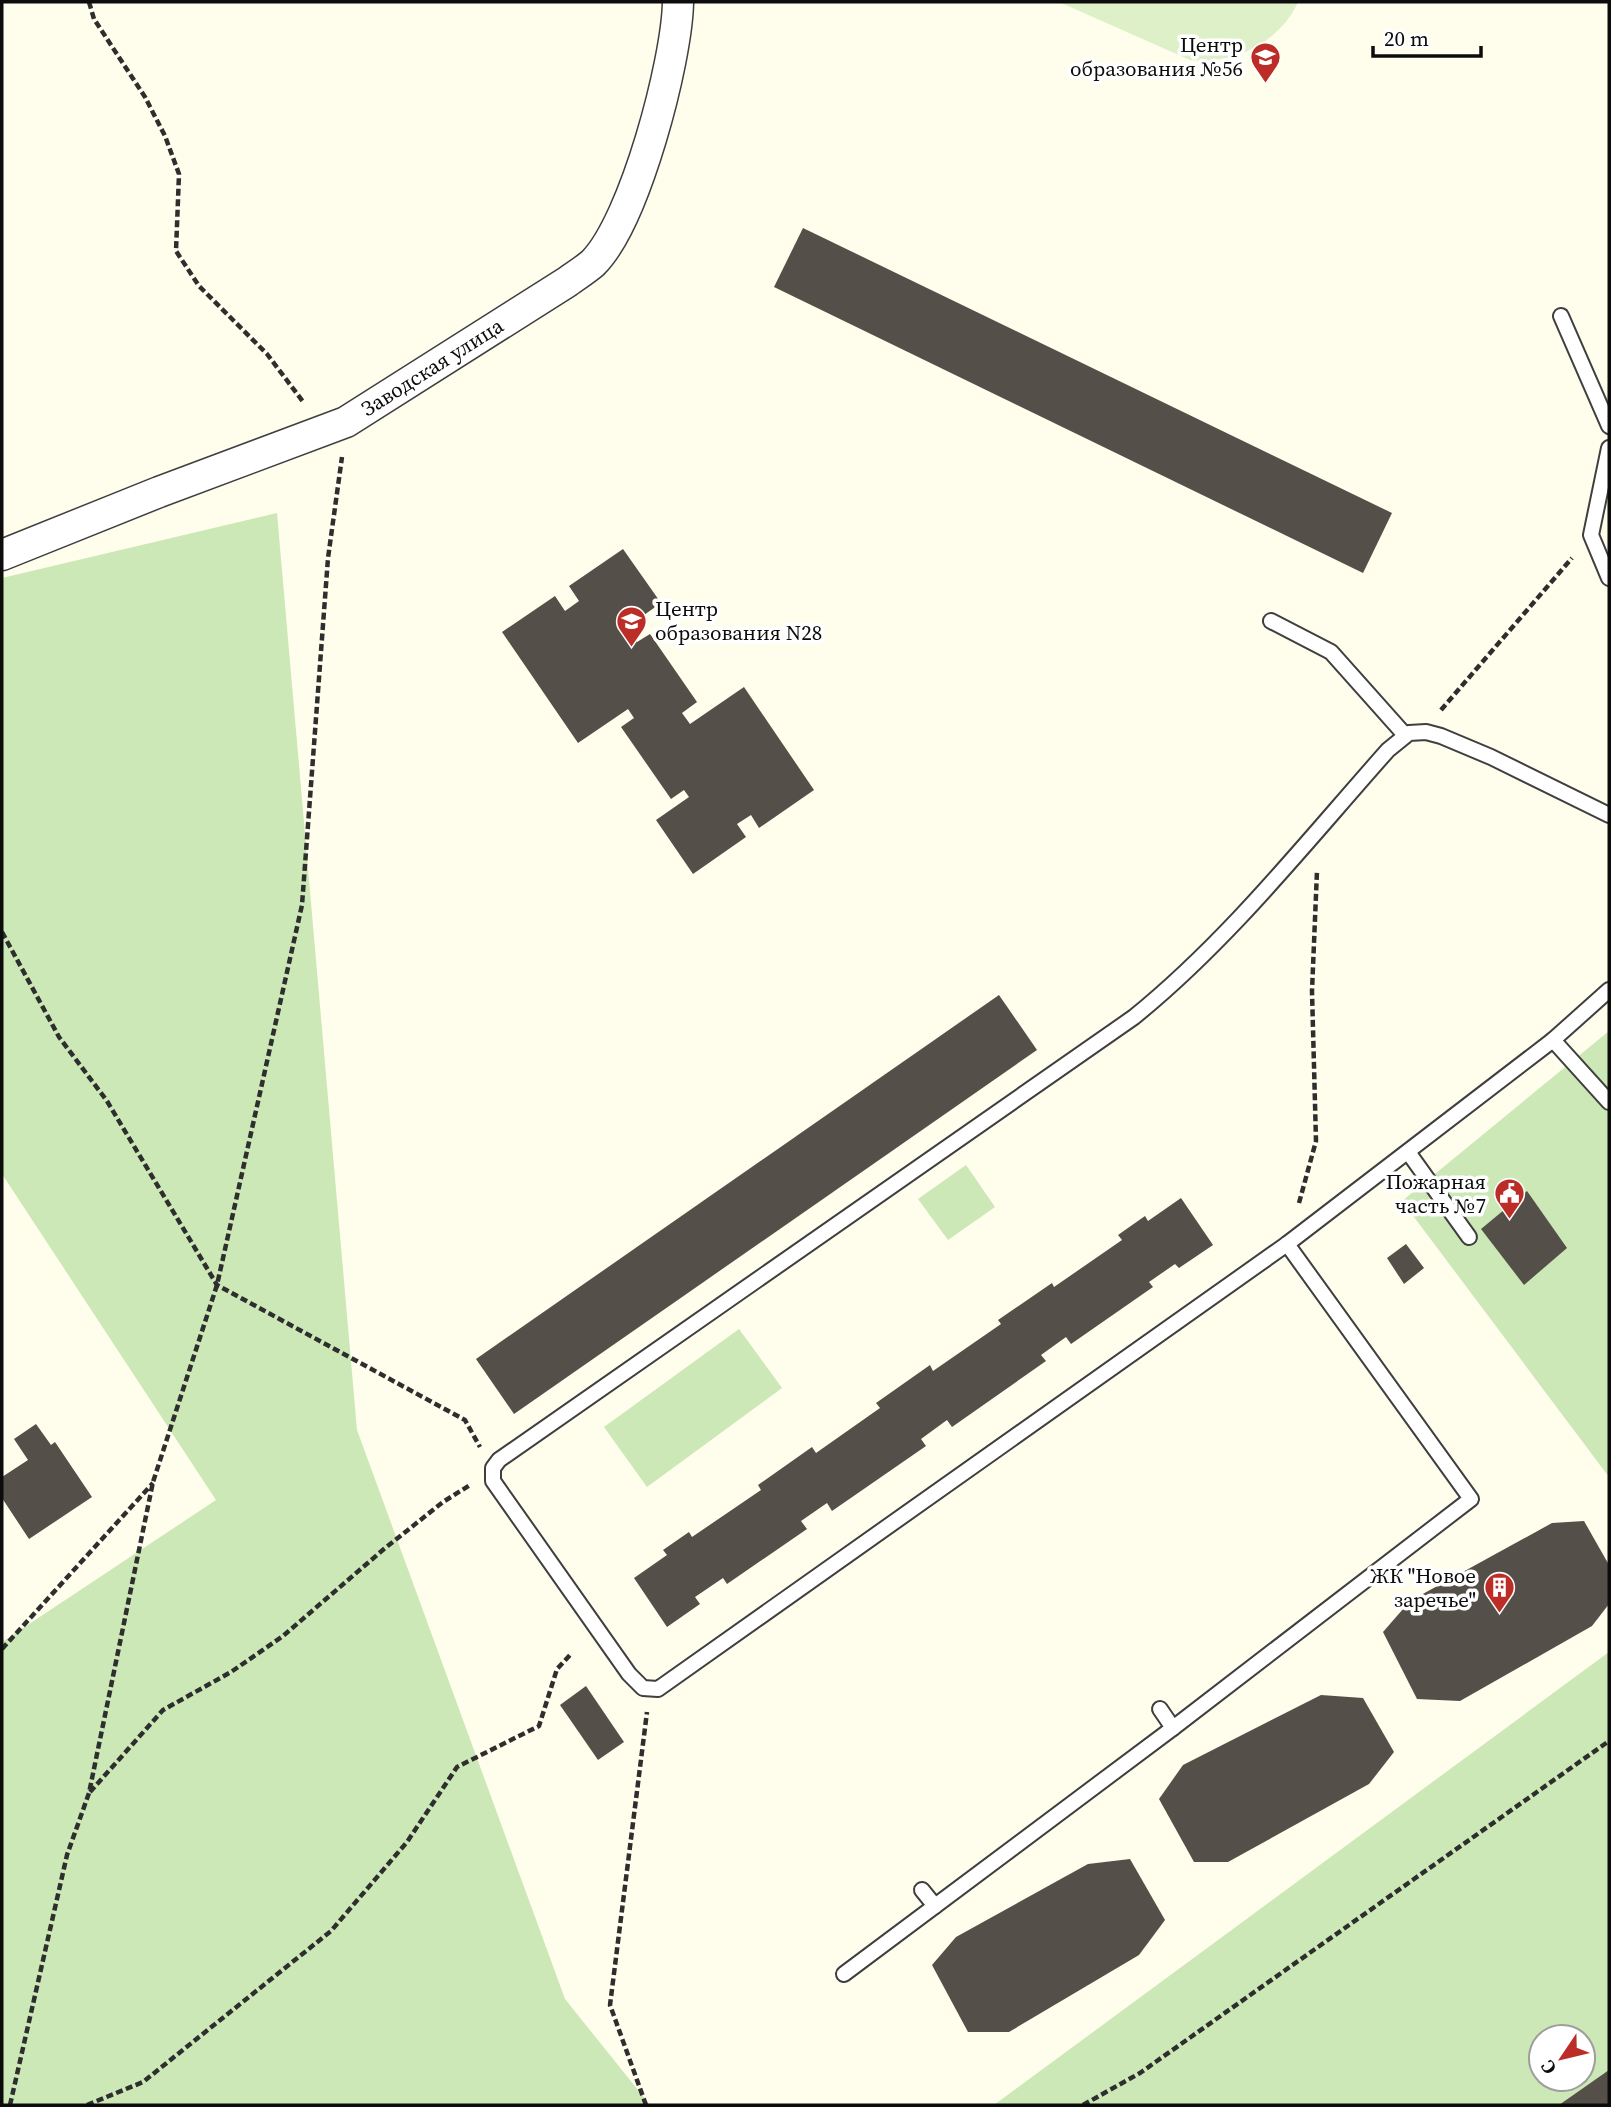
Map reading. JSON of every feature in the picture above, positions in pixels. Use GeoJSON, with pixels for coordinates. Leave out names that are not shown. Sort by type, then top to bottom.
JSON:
{"type":"FeatureCollection","features":[{"type":"Feature","properties":{"kind":"street","name":"Заводская улица"},"geometry":{"type":"LineString","coordinates":[[2,555],[159,492],[336,427],[593,263],[624,210],[643,164],[664,88],[678,16],[678,2]]}},
{"type":"Feature","properties":{"kind":"lane"},"geometry":{"type":"LineString","coordinates":[[1561,316],[1609,426]]}},
{"type":"Feature","properties":{"kind":"lane"},"geometry":{"type":"LineString","coordinates":[[1609,448],[1591,535],[1609,578]]}},
{"type":"Feature","properties":{"kind":"lane"},"geometry":{"type":"LineString","coordinates":[[1271,621],[1331,652],[1405,735]]}},
{"type":"Feature","properties":{"kind":"lane"},"geometry":{"type":"LineString","coordinates":[[1609,815],[1459,743],[1422,732],[1405,735],[1388,750],[1209,950],[1134,1017],[499,1460],[493,1471],[495,1484],[629,1674],[640,1686],[650,1690],[658,1689],[1287,1244],[1553,1040],[1609,990]]}},
{"type":"Feature","properties":{"kind":"lane"},"geometry":{"type":"LineString","coordinates":[[1553,1040],[1609,1102]]}},
{"type":"Feature","properties":{"kind":"lane"},"geometry":{"type":"LineString","coordinates":[[1408,1152],[1469,1237]]}},
{"type":"Feature","properties":{"kind":"lane"},"geometry":{"type":"LineString","coordinates":[[844,1974],[1173,1728],[1471,1499],[1287,1244]]}},
{"type":"Feature","properties":{"kind":"lane"},"geometry":{"type":"LineString","coordinates":[[1160,1709],[1173,1728]]}},
{"type":"Feature","properties":{"kind":"lane"},"geometry":{"type":"LineString","coordinates":[[922,1889],[935,1906]]}},
{"type":"Feature","properties":{"kind":"path"},"geometry":{"type":"LineString","coordinates":[[10,2105],[67,1856],[89,1793],[153,1482],[217,1285],[302,905],[336,427],[199,286],[176,250],[179,174],[145,97],[94,19],[89,2]]}},
{"type":"Feature","properties":{"kind":"path"},"geometry":{"type":"LineString","coordinates":[[1422,732],[1591,535]]}},
{"type":"Feature","properties":{"kind":"path"},"geometry":{"type":"LineString","coordinates":[[1287,1244],[1316,1141],[1312,991],[1319,828]]}},
{"type":"Feature","properties":{"kind":"path"},"geometry":{"type":"LineString","coordinates":[[2,932],[59,1037],[107,1101],[217,1285],[465,1420],[493,1471],[443,1502],[283,1636],[231,1672],[163,1710],[89,1793]]}},
{"type":"Feature","properties":{"kind":"path"},"geometry":{"type":"LineString","coordinates":[[2,1649],[153,1482]]}},
{"type":"Feature","properties":{"kind":"path"},"geometry":{"type":"LineString","coordinates":[[87,2105],[143,2082],[331,1931],[407,1842],[457,1767],[540,1726],[557,1669],[571,1654]]}},
{"type":"Feature","properties":{"kind":"path"},"geometry":{"type":"LineString","coordinates":[[646,2105],[610,2005],[650,1690]]}},
{"type":"Feature","properties":{"kind":"path"},"geometry":{"type":"LineString","coordinates":[[1083,2105],[1140,2073],[1609,1741]]}},
{"type":"Feature","properties":{"kind":"green space"},"geometry":{"type":"Polygon","coordinates":[[[1059,2],[1298,2],[1280,29],[1268,39],[1239,54],[1207,61],[1190,60],[1059,2]]]}},
{"type":"Feature","properties":{"kind":"green space"},"geometry":{"type":"Polygon","coordinates":[[[277,513],[357,1430],[565,1999],[650,2105],[2,2105],[2,1642],[216,1500],[2,1174],[2,578],[277,513]]]}},
{"type":"Feature","properties":{"kind":"green space"},"geometry":{"type":"Polygon","coordinates":[[[1609,1031],[1609,1477],[1402,1201],[1609,1031]]]}},
{"type":"Feature","properties":{"kind":"green space"},"geometry":{"type":"Polygon","coordinates":[[[966,1165],[995,1207],[948,1240],[918,1199],[966,1165]]]}},
{"type":"Feature","properties":{"kind":"green space"},"geometry":{"type":"Polygon","coordinates":[[[739,1329],[782,1388],[647,1487],[604,1427],[739,1329]]]}},
{"type":"Feature","properties":{"kind":"green space"},"geometry":{"type":"Polygon","coordinates":[[[1609,1652],[1609,2105],[994,2105],[1609,1652]]]}},
{"type":"Feature","properties":{"kind":"building"},"geometry":{"type":"Polygon","coordinates":[[[803,228],[1392,513],[1363,573],[774,287],[803,228]]]}},
{"type":"Feature","properties":{"kind":"building"},"geometry":{"type":"Polygon","coordinates":[[[623,549],[661,603],[627,627],[637,642],[650,634],[697,702],[682,713],[690,724],[744,687],[814,790],[759,828],[751,815],[737,824],[746,837],[693,874],[656,820],[689,797],[684,790],[671,799],[621,727],[634,718],[628,709],[578,743],[502,632],[555,596],[565,611],[579,601],[569,586],[623,549]]]}},
{"type":"Feature","properties":{"kind":"building"},"geometry":{"type":"Polygon","coordinates":[[[999,995],[1037,1050],[514,1414],[476,1359],[999,995]]]}},
{"type":"Feature","properties":{"kind":"building"},"geometry":{"type":"Polygon","coordinates":[[[1527,1191],[1567,1248],[1524,1285],[1481,1229],[1527,1191]]]}},
{"type":"Feature","properties":{"kind":"building"},"geometry":{"type":"Polygon","coordinates":[[[1181,1198],[1213,1245],[1179,1268],[1175,1264],[1149,1282],[1153,1287],[1071,1344],[1066,1337],[1041,1355],[1046,1361],[952,1427],[947,1420],[921,1439],[926,1446],[832,1511],[827,1503],[801,1521],[807,1529],[727,1584],[723,1578],[695,1597],[700,1604],[667,1627],[634,1578],[667,1555],[663,1550],[689,1532],[692,1537],[761,1490],[758,1485],[812,1447],[816,1453],[880,1408],[876,1403],[930,1365],[933,1371],[1001,1324],[998,1320],[1052,1283],[1054,1287],[1122,1240],[1118,1235],[1145,1216],[1148,1221],[1181,1198]]]}},
{"type":"Feature","properties":{"kind":"building"},"geometry":{"type":"Polygon","coordinates":[[[1406,1244],[1424,1268],[1404,1284],[1387,1258],[1406,1244]]]}},
{"type":"Feature","properties":{"kind":"building"},"geometry":{"type":"Polygon","coordinates":[[[36,1424],[51,1445],[55,1442],[92,1497],[29,1539],[2,1498],[2,1477],[28,1460],[14,1439],[36,1424]]]}},
{"type":"Feature","properties":{"kind":"building","name":"ЖК \"Новое заречье\""},"geometry":{"type":"Polygon","coordinates":[[[1584,1521],[1609,1565],[1609,1604],[1592,1626],[1460,1701],[1417,1699],[1383,1632],[1410,1601],[1552,1523],[1584,1521]]]}},
{"type":"Feature","properties":{"kind":"building"},"geometry":{"type":"Polygon","coordinates":[[[586,1686],[624,1742],[598,1760],[560,1705],[586,1686]]]}},
{"type":"Feature","properties":{"kind":"building"},"geometry":{"type":"Polygon","coordinates":[[[1321,1695],[1363,1698],[1394,1752],[1369,1784],[1228,1862],[1194,1862],[1159,1799],[1183,1765],[1321,1695]]]}},
{"type":"Feature","properties":{"kind":"building"},"geometry":{"type":"Polygon","coordinates":[[[1130,1859],[1165,1920],[1139,1955],[1009,2032],[968,2032],[932,1965],[956,1937],[1088,1864],[1130,1859]]]}},
{"type":"Feature","properties":{"kind":"building"},"geometry":{"type":"Polygon","coordinates":[[[1609,2070],[1609,2105],[1559,2105],[1576,2093],[1597,2093],[1597,2078],[1609,2070]]]}},
{"type":"Feature","properties":{"kind":"place","name":"Центр образования №56"},"geometry":{"type":"Point","coordinates":[1266,84]}},
{"type":"Feature","properties":{"kind":"place","name":"Центр образования N28"},"geometry":{"type":"Point","coordinates":[632,648]}},
{"type":"Feature","properties":{"kind":"place","name":"Пожарная часть №7"},"geometry":{"type":"Point","coordinates":[1509,1221]}},
{"type":"Feature","properties":{"kind":"place","name":"ЖК \"Новое заречье\""},"geometry":{"type":"Point","coordinates":[1499,1615]}}]}
